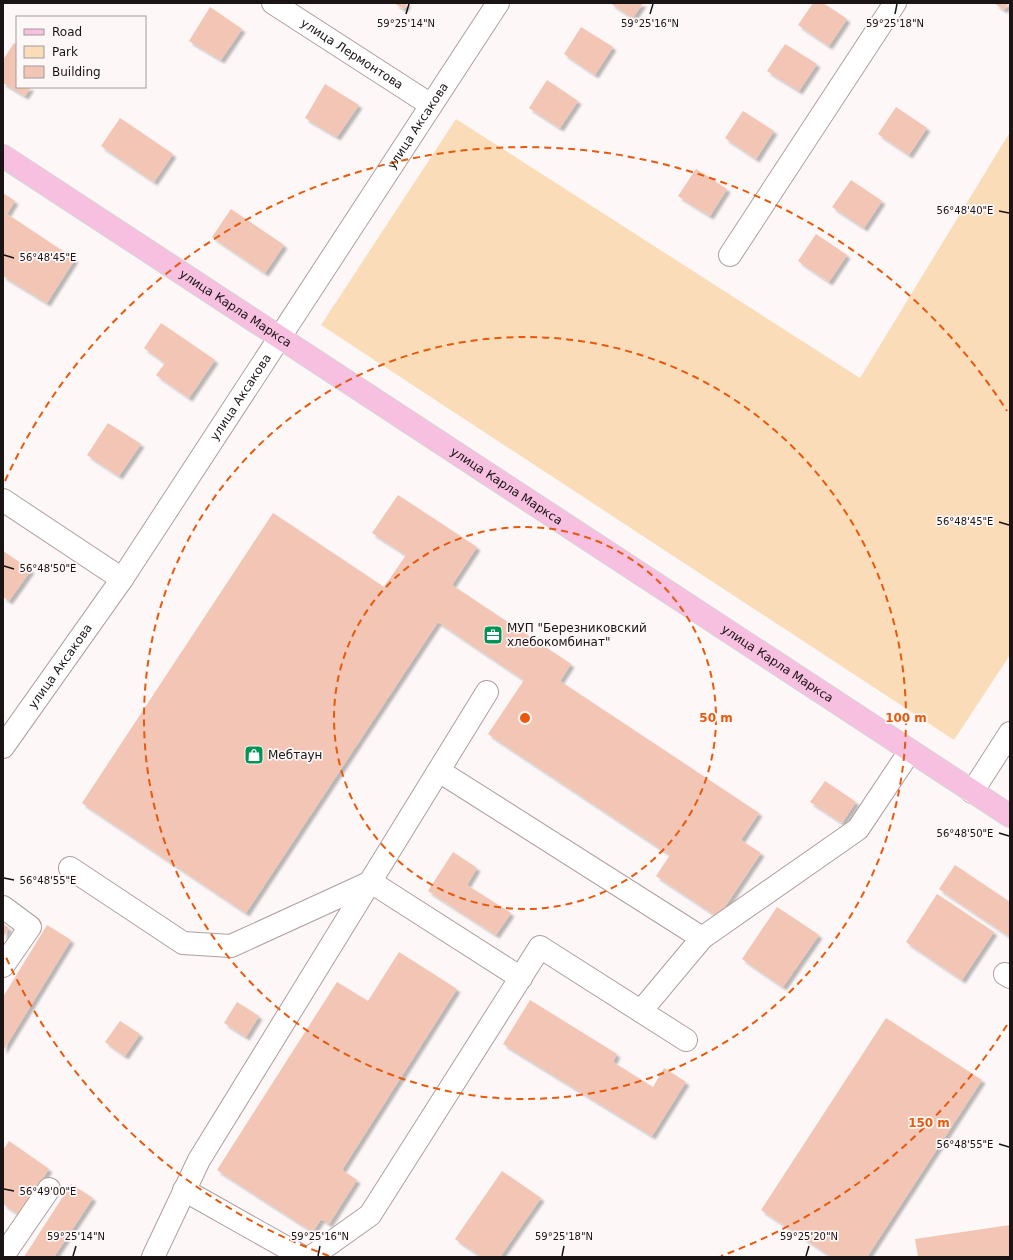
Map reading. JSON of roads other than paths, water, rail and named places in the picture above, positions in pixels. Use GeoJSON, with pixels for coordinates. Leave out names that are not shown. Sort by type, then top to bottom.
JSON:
{"type":"FeatureCollection","features":[{"type":"Feature","properties":{"kind":"main road","name":"улица Карла Маркса"},"geometry":{"type":"LineString","coordinates":[[3,156],[1010,816]]}},
{"type":"Feature","properties":{"kind":"street","name":"улица Лермонтова"},"geometry":{"type":"LineString","coordinates":[[273,3],[431,105]]}},
{"type":"Feature","properties":{"kind":"street","name":"улица Аксакова"},"geometry":{"type":"LineString","coordinates":[[3,746],[122,579],[498,3]]}},
{"type":"Feature","properties":{"kind":"street"},"geometry":{"type":"LineString","coordinates":[[730,254],[895,3]]}},
{"type":"Feature","properties":{"kind":"street"},"geometry":{"type":"LineString","coordinates":[[3,500],[122,579]]}},
{"type":"Feature","properties":{"kind":"street"},"geometry":{"type":"LineString","coordinates":[[153,1257],[199,1160],[487,692]]}},
{"type":"Feature","properties":{"kind":"street"},"geometry":{"type":"LineString","coordinates":[[972,792],[1010,733]]}},
{"type":"Feature","properties":{"kind":"street"},"geometry":{"type":"LineString","coordinates":[[641,1011],[702,938],[858,829],[910,751]]}},
{"type":"Feature","properties":{"kind":"street"},"geometry":{"type":"LineString","coordinates":[[439,771],[702,938]]}},
{"type":"Feature","properties":{"kind":"street"},"geometry":{"type":"LineString","coordinates":[[70,868],[183,943],[231,946],[371,882]]}},
{"type":"Feature","properties":{"kind":"street"},"geometry":{"type":"LineString","coordinates":[[371,882],[521,978]]}},
{"type":"Feature","properties":{"kind":"street"},"geometry":{"type":"LineString","coordinates":[[3,907],[30,927],[3,966]]}},
{"type":"Feature","properties":{"kind":"street"},"geometry":{"type":"LineString","coordinates":[[311,1257],[370,1215],[540,947],[686,1040]]}},
{"type":"Feature","properties":{"kind":"street"},"geometry":{"type":"LineString","coordinates":[[3,1256],[49,1189]]}},
{"type":"Feature","properties":{"kind":"street"},"geometry":{"type":"LineString","coordinates":[[184,1190],[303,1257]]}},
{"type":"Feature","properties":{"kind":"place","name":"МУП \"Березниковский хлебокомбинат\""},"geometry":{"type":"Point","coordinates":[493,635]}},
{"type":"Feature","properties":{"kind":"place","name":"Мебтаун"},"geometry":{"type":"Point","coordinates":[254,755]}}]}
